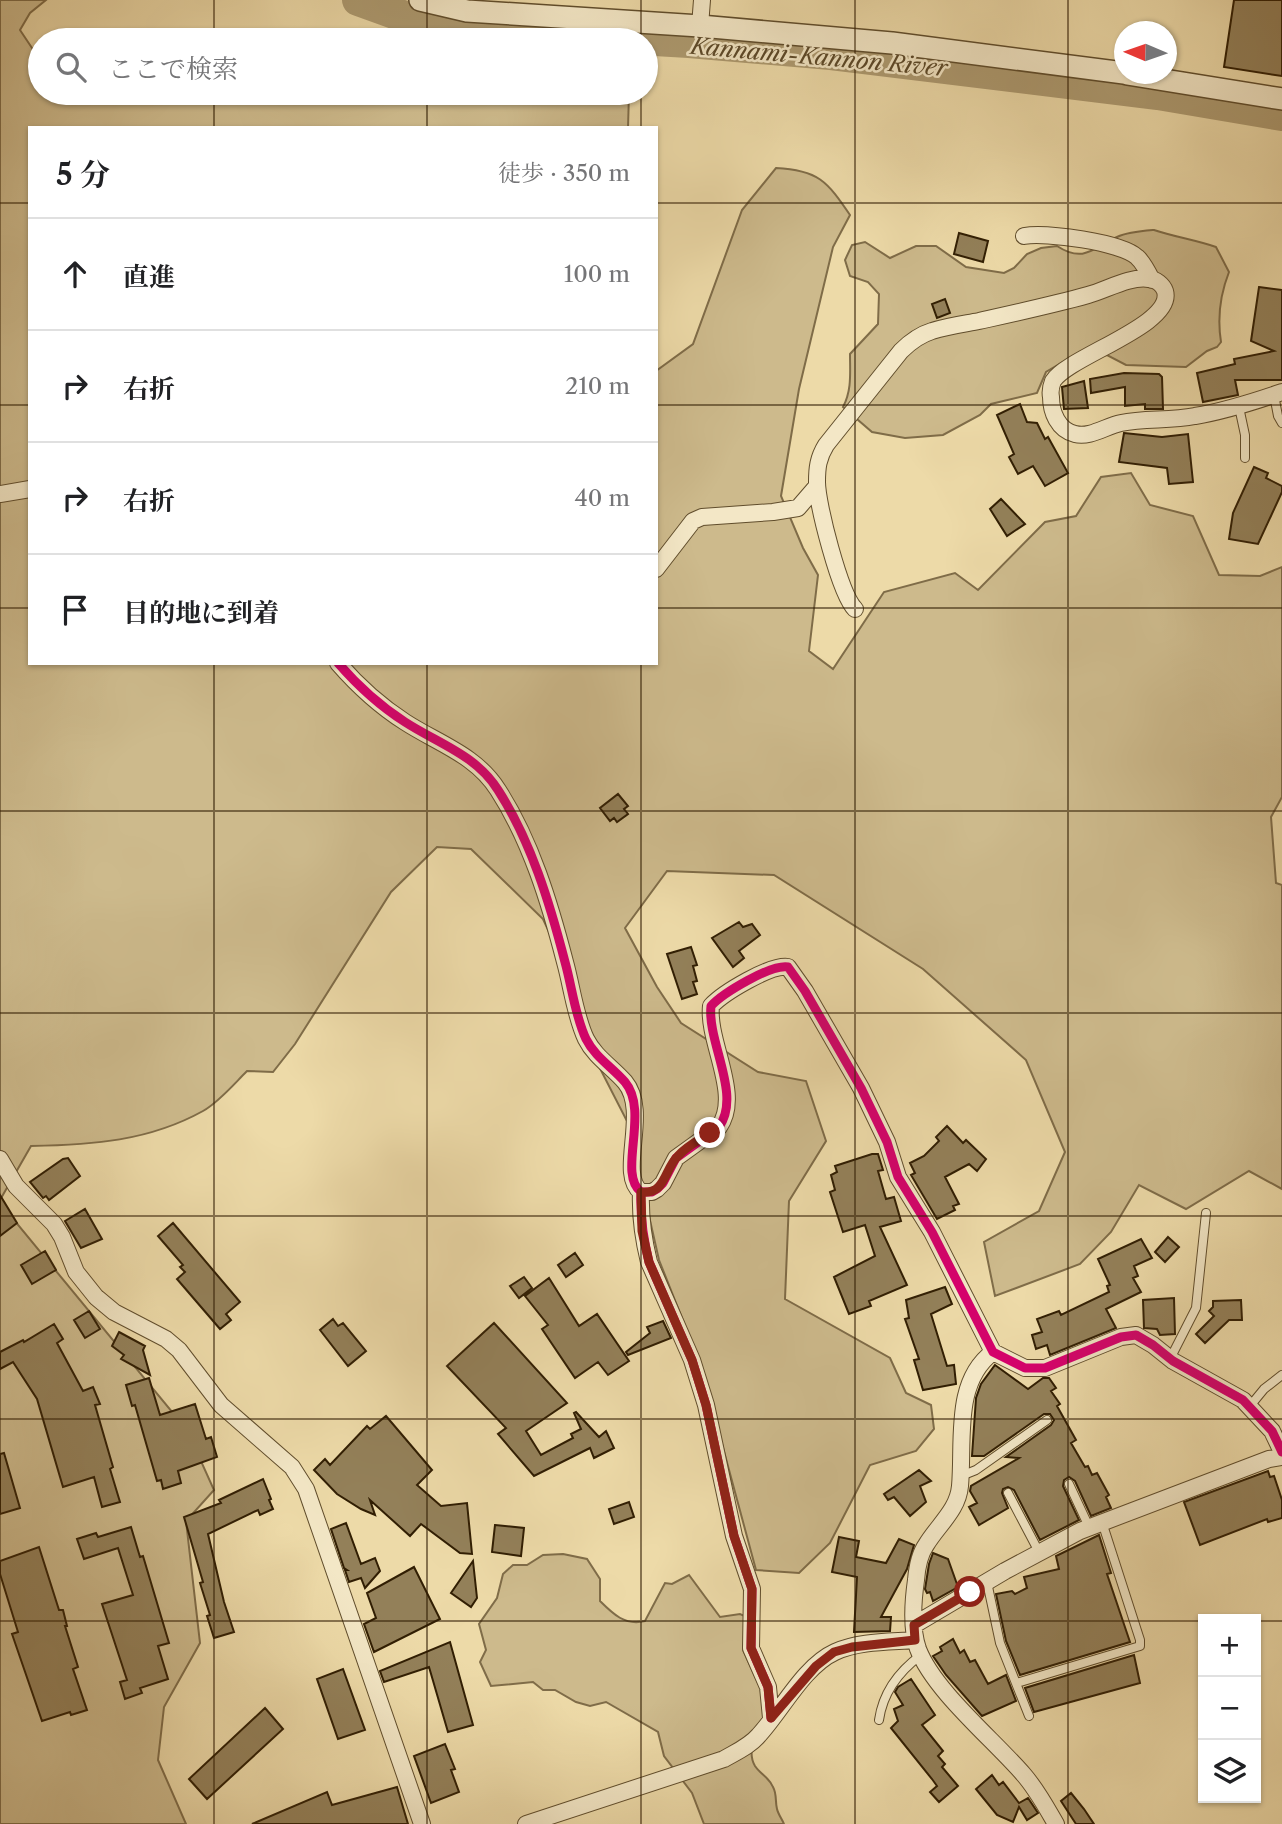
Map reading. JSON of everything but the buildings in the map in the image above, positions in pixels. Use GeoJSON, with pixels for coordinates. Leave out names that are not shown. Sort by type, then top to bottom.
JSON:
{"type":"FeatureCollection","features":[{"type":"Feature","properties":{"kind":"street"},"geometry":{"type":"LineString","coordinates":[[420,0],[467,11],[499,7],[892,43],[1114,71]]}},
{"type":"Feature","properties":{"kind":"street"},"geometry":{"type":"LineString","coordinates":[[700,26],[702,0]]}},
{"type":"Feature","properties":{"kind":"street"},"geometry":{"type":"LineString","coordinates":[[1177,82],[1282,99]]}},
{"type":"Feature","properties":{"kind":"street"},"geometry":{"type":"LineString","coordinates":[[1024,236],[1047,234],[1129,251],[1165,291],[1165,303],[1161,309],[1127,335],[1069,368],[1054,381],[1051,397],[1055,417],[1064,430],[1078,435],[1090,434],[1124,422],[1194,416],[1239,407],[1278,394]]}},
{"type":"Feature","properties":{"kind":"street"},"geometry":{"type":"LineString","coordinates":[[855,609],[849,603],[835,564],[817,486],[818,460],[826,445],[901,351],[913,339],[931,331],[1039,307],[1129,281],[1152,279]]}},
{"type":"Feature","properties":{"kind":"street"},"geometry":{"type":"LineString","coordinates":[[658,566],[692,521],[702,517],[798,508],[817,486]]}},
{"type":"Feature","properties":{"kind":"street"},"geometry":{"type":"LineString","coordinates":[[0,494],[28,489]]}},
{"type":"Feature","properties":{"kind":"street"},"geometry":{"type":"LineString","coordinates":[[340,665],[362,689],[387,709],[474,762],[492,781],[510,810],[531,856],[550,909],[586,1038],[599,1057],[624,1080],[635,1101],[633,1177],[636,1188],[641,1192],[657,1189],[676,1158],[719,1127],[723,1121],[727,1107],[726,1091],[711,1006],[766,971],[779,966],[788,967],[805,991],[861,1088],[887,1142],[898,1177],[932,1232],[993,1352],[1019,1366],[1034,1369],[1053,1366],[1121,1336],[1136,1335],[1170,1359],[1236,1395],[1250,1406],[1272,1432],[1282,1454],[1096,1524],[1039,1552],[987,1581],[917,1640],[852,1647],[834,1652],[816,1666],[752,1742],[723,1759],[526,1824]]}},
{"type":"Feature","properties":{"kind":"street"},"geometry":{"type":"LineString","coordinates":[[0,1159],[16,1186],[54,1224],[76,1272],[96,1297],[114,1312],[166,1339],[179,1350],[221,1405],[292,1467],[306,1489],[422,1824]]}},
{"type":"Feature","properties":{"kind":"street"},"geometry":{"type":"LineString","coordinates":[[641,1192],[642,1231],[649,1262],[696,1371],[706,1405],[734,1536],[752,1589],[751,1648],[768,1687],[771,1718]]}},
{"type":"Feature","properties":{"kind":"street"},"geometry":{"type":"LineString","coordinates":[[993,1352],[975,1369],[967,1391],[960,1489],[955,1504],[925,1545],[920,1557],[915,1582],[917,1640],[953,1699],[1024,1775],[1056,1824]]}},
{"type":"Feature","properties":{"kind":"lane"},"geometry":{"type":"LineString","coordinates":[[1278,394],[1278,416],[1282,423]]}},
{"type":"Feature","properties":{"kind":"lane"},"geometry":{"type":"LineString","coordinates":[[1239,407],[1245,435],[1245,458]]}},
{"type":"Feature","properties":{"kind":"lane"},"geometry":{"type":"LineString","coordinates":[[1170,1359],[1196,1308],[1206,1213]]}},
{"type":"Feature","properties":{"kind":"lane"},"geometry":{"type":"LineString","coordinates":[[1250,1406],[1264,1389],[1282,1375]]}},
{"type":"Feature","properties":{"kind":"lane"},"geometry":{"type":"LineString","coordinates":[[961,1476],[976,1470],[1047,1420]]}},
{"type":"Feature","properties":{"kind":"lane"},"geometry":{"type":"LineString","coordinates":[[1017,1683],[1140,1646],[1137,1629],[1096,1524],[1069,1484]]}},
{"type":"Feature","properties":{"kind":"lane"},"geometry":{"type":"LineString","coordinates":[[1008,1493],[1039,1552]]}},
{"type":"Feature","properties":{"kind":"lane"},"geometry":{"type":"LineString","coordinates":[[987,1581],[1000,1643],[1029,1716]]}},
{"type":"Feature","properties":{"kind":"lane"},"geometry":{"type":"LineString","coordinates":[[879,1720],[884,1697],[917,1640]]}},
{"type":"Feature","properties":{"kind":"shaded area"},"geometry":{"type":"Polygon","coordinates":[[[0,0],[46,0],[30,13],[20,30],[28,42],[28,105],[629,105],[628,126],[28,126],[28,665],[658,665],[658,370],[693,344],[742,210],[776,168],[802,171],[820,180],[835,194],[850,215],[833,247],[799,389],[781,496],[803,548],[818,575],[809,651],[833,669],[884,592],[955,573],[978,590],[1045,522],[1076,516],[1101,477],[1131,473],[1150,505],[1193,516],[1219,575],[1260,576],[1282,567],[1282,797],[1271,817],[1276,883],[1282,885],[1282,1189],[1249,1171],[1186,1209],[1139,1185],[1111,1232],[1080,1264],[995,1296],[984,1242],[1039,1211],[1065,1152],[1026,1060],[923,969],[774,875],[667,871],[625,928],[657,987],[681,1023],[758,1072],[806,1081],[826,1141],[789,1201],[785,1299],[890,1358],[906,1393],[931,1405],[934,1429],[916,1451],[870,1465],[830,1543],[799,1573],[756,1570],[701,1366],[659,1260],[628,1123],[568,1006],[556,947],[543,919],[471,849],[437,847],[391,892],[295,1044],[273,1072],[247,1071],[209,1107],[162,1129],[98,1142],[31,1146],[0,1200],[0,0]]]}},
{"type":"Feature","properties":{"kind":"shaded area"},"geometry":{"type":"Polygon","coordinates":[[[1154,230],[1216,247],[1229,272],[1220,306],[1221,342],[1186,367],[1126,365],[1107,355],[1063,362],[1046,372],[1037,393],[991,404],[980,415],[943,435],[905,438],[872,432],[843,407],[849,388],[850,354],[878,324],[879,294],[868,282],[850,276],[845,260],[852,245],[865,242],[890,258],[916,246],[936,246],[966,267],[1004,273],[1014,268],[1027,254],[1041,248],[1057,246],[1081,254],[1121,235],[1154,230]]]}},
{"type":"Feature","properties":{"kind":"shaded area"},"geometry":{"type":"Polygon","coordinates":[[[0,1203],[187,1430],[214,1490],[186,1521],[200,1643],[164,1707],[158,1760],[186,1824],[0,1824],[0,1203]]]}},
{"type":"Feature","properties":{"kind":"shaded area"},"geometry":{"type":"Polygon","coordinates":[[[563,1554],[587,1559],[600,1579],[600,1601],[625,1620],[645,1621],[665,1583],[672,1584],[689,1575],[720,1617],[740,1614],[747,1617],[743,1650],[764,1696],[767,1713],[754,1738],[752,1759],[773,1787],[784,1824],[704,1824],[692,1793],[664,1756],[658,1732],[606,1702],[590,1706],[576,1702],[555,1690],[543,1690],[533,1682],[491,1686],[480,1662],[486,1650],[479,1624],[497,1598],[503,1574],[513,1565],[527,1565],[543,1555],[563,1554]]]}},
{"type":"Feature","properties":{"kind":"waterway","name":"Kannami-Kannon River"},"geometry":{"type":"LineString","coordinates":[[358,0],[419,22],[458,28]]}},
{"type":"Feature","properties":{"kind":"waterway","name":"Kannami-Kannon River"},"geometry":{"type":"LineString","coordinates":[[658,40],[831,54],[1158,94],[1282,115]]}},
{"type":"Feature","properties":{"kind":"cycle path"},"geometry":{"type":"LineString","coordinates":[[340,665],[361,688],[405,722],[468,759],[498,790],[520,830],[538,873],[553,918],[582,1030],[599,1057],[625,1082],[632,1095],[635,1109],[632,1171],[634,1183],[641,1192],[649,1262],[692,1360],[706,1405],[734,1536],[752,1589],[751,1648],[768,1687],[771,1718]]}},
{"type":"Feature","properties":{"kind":"cycle path"},"geometry":{"type":"LineString","coordinates":[[641,1192],[657,1189],[676,1158],[719,1127],[725,1114],[726,1084],[714,1036],[711,1006],[748,980],[770,970],[788,967],[805,991],[861,1088],[887,1142],[898,1177],[932,1232],[993,1352],[1025,1368],[1045,1368],[1121,1337],[1136,1335],[1173,1361],[1243,1400],[1272,1431],[1282,1452]]}},
{"type":"Feature","properties":{"kind":"route"},"geometry":{"type":"LineString","coordinates":[[710,1133],[676,1158],[657,1189],[641,1192],[640,1214],[649,1262],[692,1360],[706,1405],[734,1536],[752,1589],[751,1648],[768,1687],[771,1718],[824,1658],[844,1648],[915,1640],[914,1625],[942,1606],[970,1592]]}}]}
